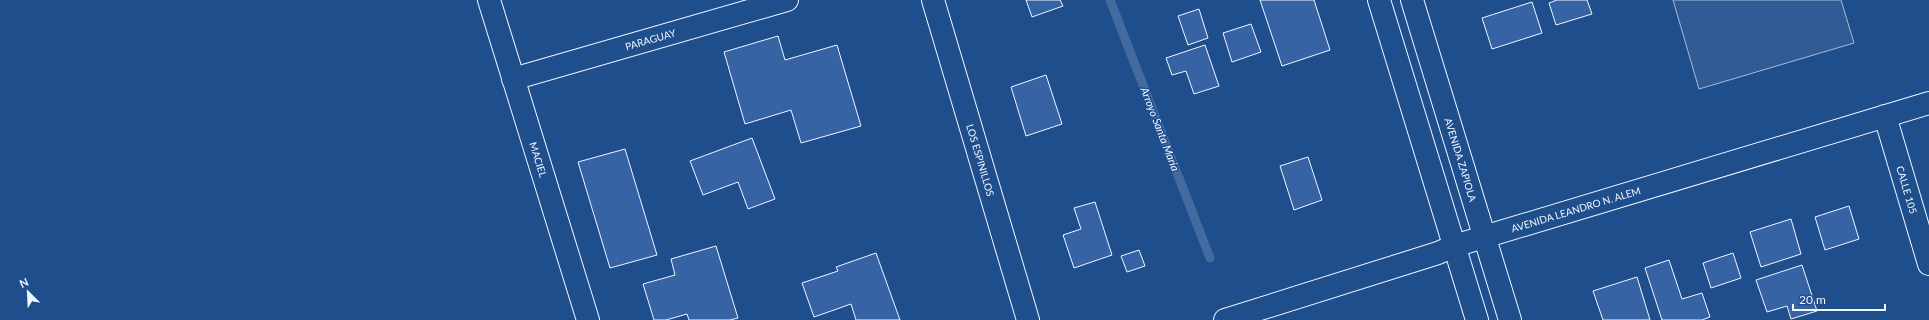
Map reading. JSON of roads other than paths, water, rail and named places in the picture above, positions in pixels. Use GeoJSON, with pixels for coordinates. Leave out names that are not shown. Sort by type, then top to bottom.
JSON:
{"type":"FeatureCollection","features":[{"type":"Feature","properties":{"kind":"main road","name":"MACIEL"},"geometry":{"type":"LineString","coordinates":[[489,0],[588,320]]}},
{"type":"Feature","properties":{"kind":"main road","name":"PARAGUAY"},"geometry":{"type":"LineString","coordinates":[[513,79],[787,0]]}},
{"type":"Feature","properties":{"kind":"main road","name":"LOS ESPINILLOS"},"geometry":{"type":"LineString","coordinates":[[933,0],[1028,320]]}},
{"type":"Feature","properties":{"kind":"main road"},"geometry":{"type":"LineString","coordinates":[[1379,0],[1477,320]]}},
{"type":"Feature","properties":{"kind":"main road","name":"AVENIDA ZAPIOLA"},"geometry":{"type":"LineString","coordinates":[[1412,0],[1510,320]]}},
{"type":"Feature","properties":{"kind":"main road","name":"AVENIDA LEANDRO N. ALEM"},"geometry":{"type":"LineString","coordinates":[[1225,320],[1454,246],[1929,103]]}},
{"type":"Feature","properties":{"kind":"main road","name":"CALLE 105"},"geometry":{"type":"LineString","coordinates":[[1885,116],[1929,264]]}},
{"type":"Feature","properties":{"kind":"waterway","name":"Arroyo Santa María"},"geometry":{"type":"LineString","coordinates":[[1110,0],[1210,258]]}}]}
